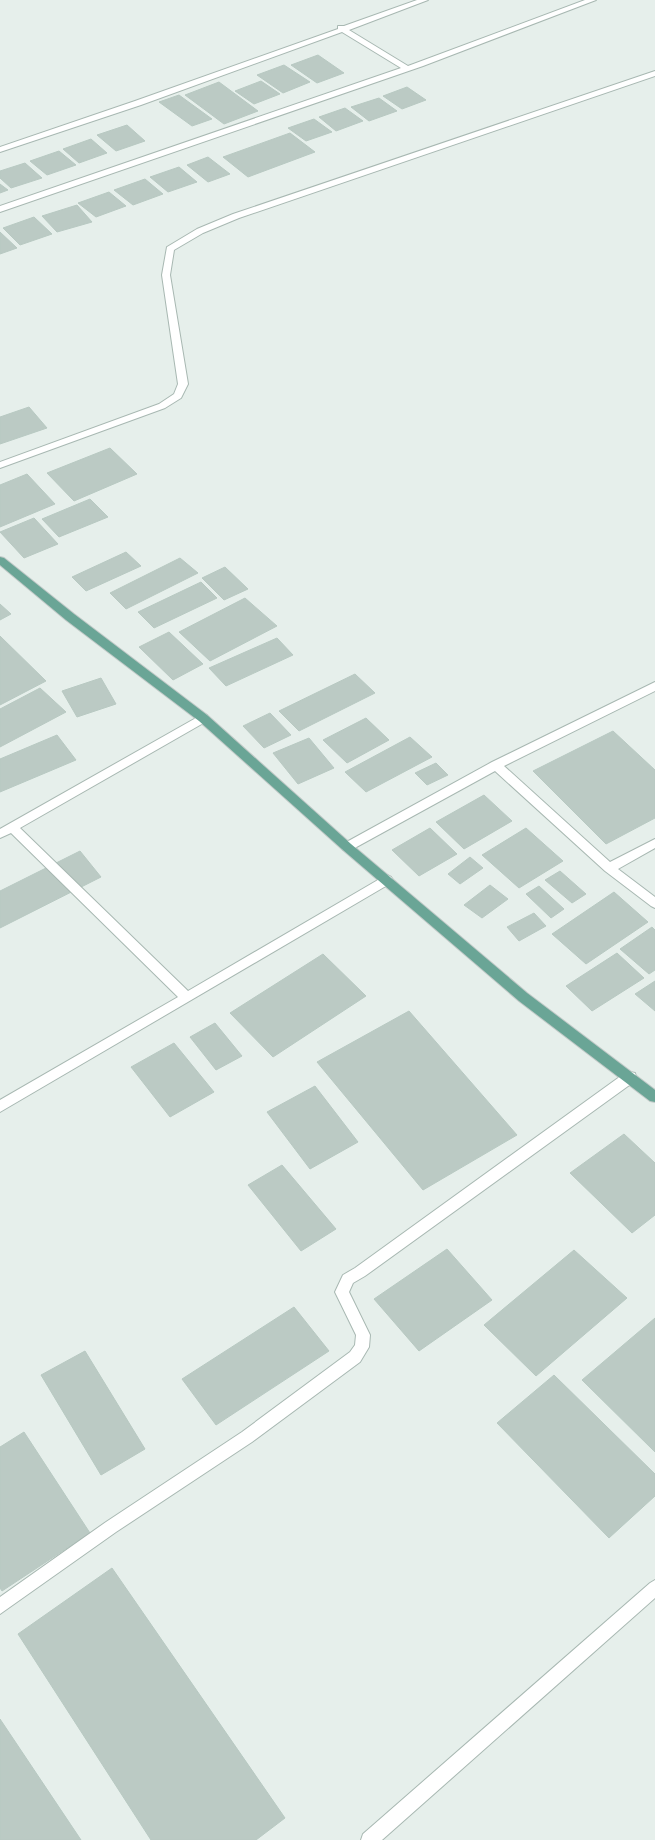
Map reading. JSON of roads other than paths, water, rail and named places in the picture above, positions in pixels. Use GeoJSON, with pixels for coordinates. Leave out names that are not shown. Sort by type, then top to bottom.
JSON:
{"type":"FeatureCollection","features":[{"type":"Feature","properties":{"kind":"main road"},"geometry":{"type":"LineString","coordinates":[[0,560],[70,617],[203,718],[347,847],[388,880],[523,997],[655,1097]]}},
{"type":"Feature","properties":{"kind":"street"},"geometry":{"type":"LineString","coordinates":[[0,209],[406,68],[592,0]]}},
{"type":"Feature","properties":{"kind":"street"},"geometry":{"type":"LineString","coordinates":[[0,150],[138,103],[418,1]]}},
{"type":"Feature","properties":{"kind":"street"},"geometry":{"type":"LineString","coordinates":[[341,28],[406,68]]}},
{"type":"Feature","properties":{"kind":"street"},"geometry":{"type":"LineString","coordinates":[[0,466],[162,406],[178,396],[184,384],[166,275],[170,249],[200,231],[236,216],[655,73]]}},
{"type":"Feature","properties":{"kind":"street"},"geometry":{"type":"LineString","coordinates":[[347,847],[496,765],[655,686]]}},
{"type":"Feature","properties":{"kind":"street"},"geometry":{"type":"LineString","coordinates":[[0,834],[203,718]]}},
{"type":"Feature","properties":{"kind":"street"},"geometry":{"type":"LineString","coordinates":[[496,765],[609,868],[655,903]]}},
{"type":"Feature","properties":{"kind":"street"},"geometry":{"type":"LineString","coordinates":[[12,827],[187,998]]}},
{"type":"Feature","properties":{"kind":"street"},"geometry":{"type":"LineString","coordinates":[[609,868],[655,843]]}},
{"type":"Feature","properties":{"kind":"street"},"geometry":{"type":"LineString","coordinates":[[0,1107],[388,880]]}},
{"type":"Feature","properties":{"kind":"street"},"geometry":{"type":"LineString","coordinates":[[0,1606],[111,1528],[247,1437],[355,1357],[362,1347],[364,1335],[342,1292],[348,1279],[360,1272],[630,1077]]}},
{"type":"Feature","properties":{"kind":"street"},"geometry":{"type":"LineString","coordinates":[[369,1840],[655,1588]]}}]}
